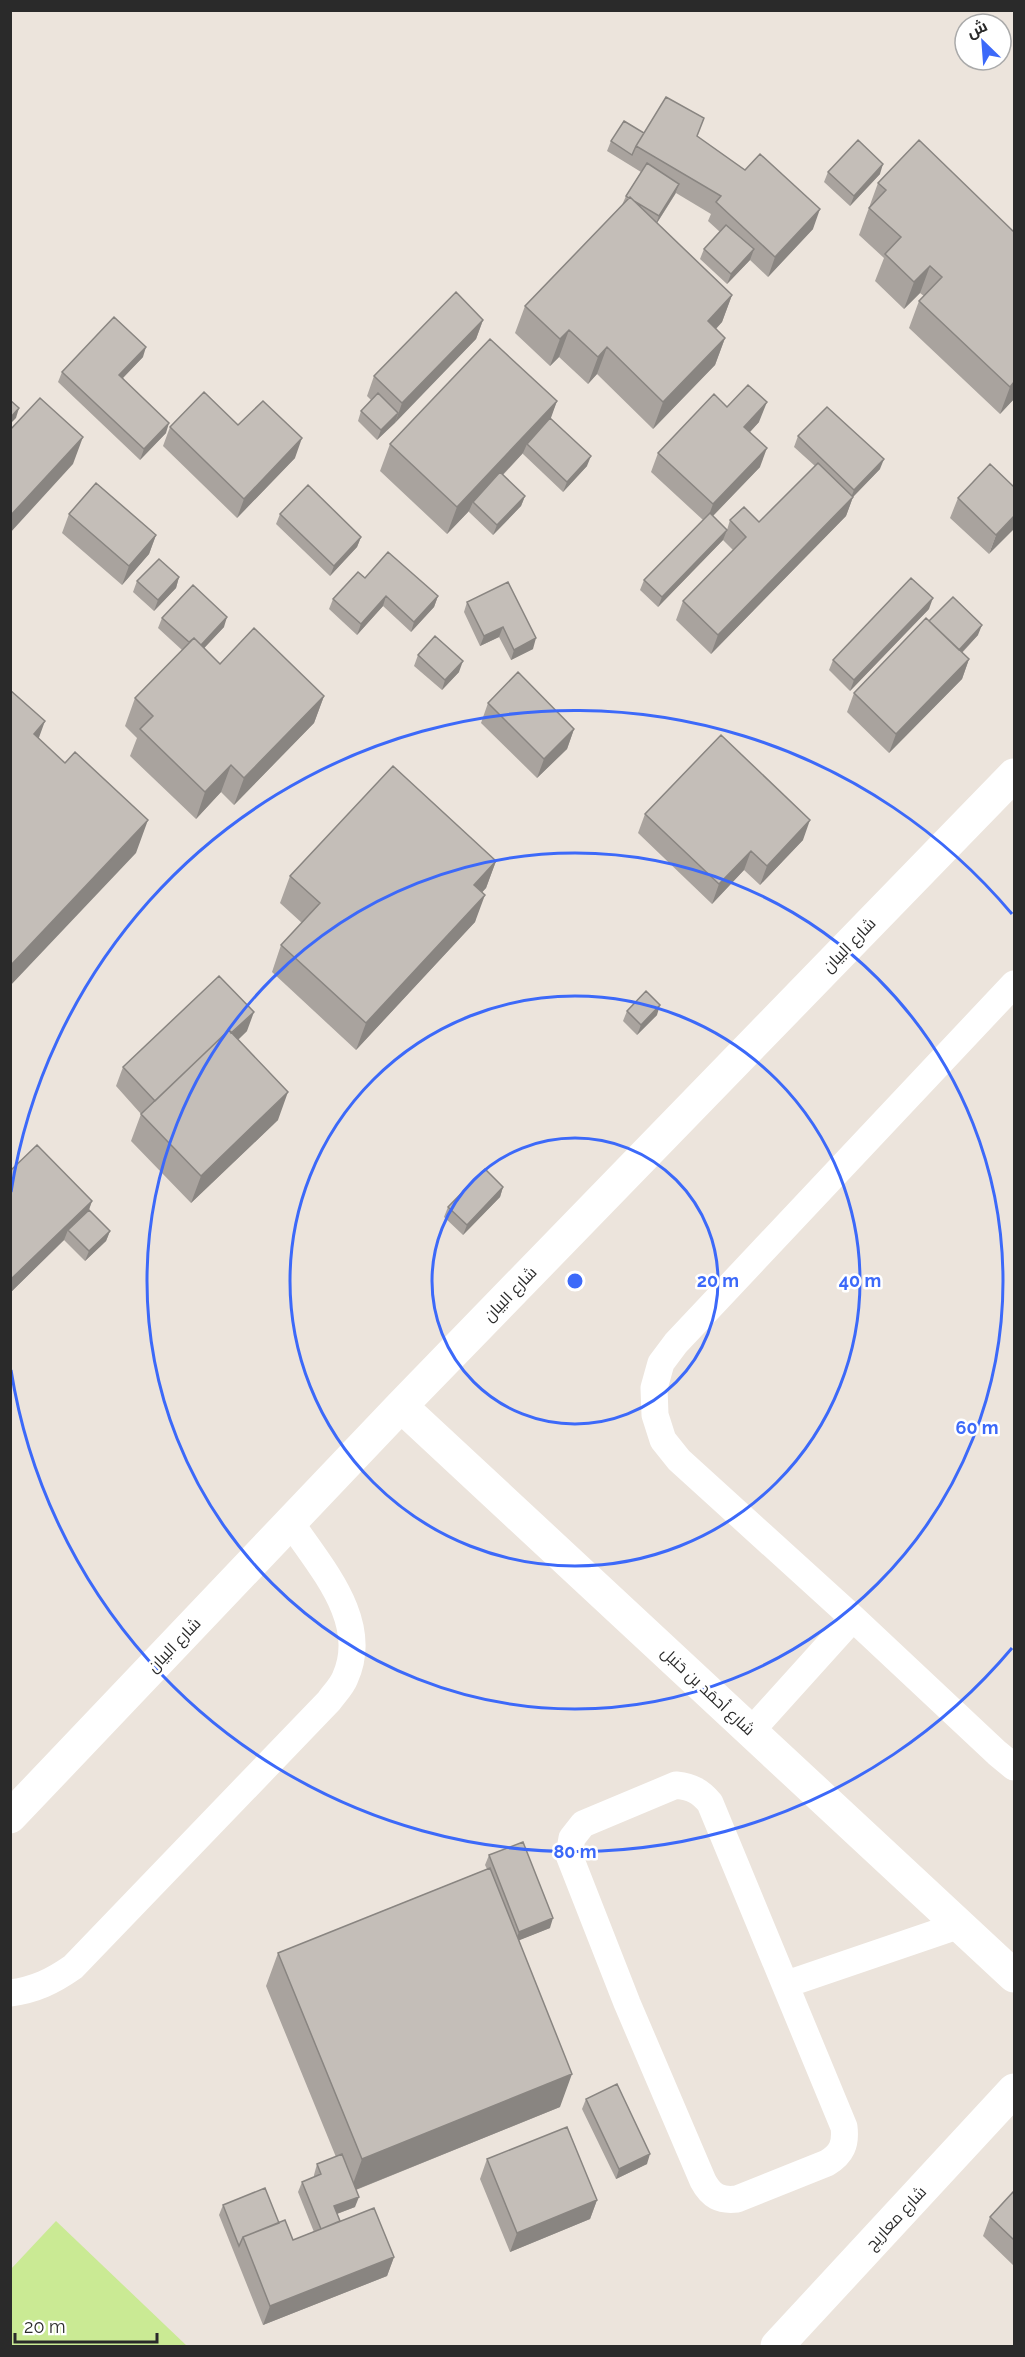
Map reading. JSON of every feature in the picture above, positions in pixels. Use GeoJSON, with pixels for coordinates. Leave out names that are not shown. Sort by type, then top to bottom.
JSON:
{"type":"FeatureCollection","features":[{"type":"Feature","properties":{"kind":"street","name":"شارع البيان"},"geometry":{"type":"LineString","coordinates":[[10,1817],[400,1406],[1014,775]]}},
{"type":"Feature","properties":{"kind":"street","name":"شارع أحمَد بن حَنبل"},"geometry":{"type":"LineString","coordinates":[[400,1406],[1014,1976]]}},
{"type":"Feature","properties":{"kind":"street","name":"شارع معاريج"},"geometry":{"type":"LineString","coordinates":[[777,2346],[1014,2090]]}},
{"type":"Feature","properties":{"kind":"lane"},"geometry":{"type":"LineString","coordinates":[[1014,984],[676,1343],[661,1363],[654,1388],[655,1415],[663,1440],[679,1460],[1014,1767]]}},
{"type":"Feature","properties":{"kind":"lane"},"geometry":{"type":"LineString","coordinates":[[10,1993],[29,1991],[52,1982],[73,1967],[329,1701],[345,1678],[353,1652],[351,1624],[341,1599],[291,1522]]}},
{"type":"Feature","properties":{"kind":"lane"},"geometry":{"type":"LineString","coordinates":[[751,1731],[853,1618]]}},
{"type":"Feature","properties":{"kind":"lane"},"geometry":{"type":"LineString","coordinates":[[676,1785],[690,1786],[701,1792],[710,1803],[787,1984],[844,2127],[846,2138],[843,2148],[827,2163],[737,2199],[726,2200],[716,2197],[703,2181],[574,1872],[569,1855],[572,1838],[583,1824],[676,1785]]}},
{"type":"Feature","properties":{"kind":"lane"},"geometry":{"type":"LineString","coordinates":[[787,1984],[960,1925]]}},
{"type":"Feature","properties":{"kind":"green space"},"geometry":{"type":"Polygon","coordinates":[[[56,2221],[187,2346],[11,2346],[11,2269],[56,2221]]]}},
{"type":"Feature","properties":{"kind":"building"},"geometry":{"type":"Polygon","coordinates":[[[666,97],[704,118],[697,136],[745,170],[760,154],[820,209],[775,257],[716,202],[721,196],[636,146],[666,97]]]}},
{"type":"Feature","properties":{"kind":"building"},"geometry":{"type":"Polygon","coordinates":[[[624,121],[644,133],[632,155],[611,141],[624,121]]]}},
{"type":"Feature","properties":{"kind":"building"},"geometry":{"type":"Polygon","coordinates":[[[858,140],[883,164],[854,196],[828,172],[858,140]]]}},
{"type":"Feature","properties":{"kind":"building"},"geometry":{"type":"Polygon","coordinates":[[[919,140],[1014,232],[1014,382],[1010,387],[919,301],[942,277],[930,266],[914,282],[885,254],[901,237],[869,208],[886,190],[878,183],[919,140]]]}},
{"type":"Feature","properties":{"kind":"building"},"geometry":{"type":"Polygon","coordinates":[[[647,163],[679,184],[659,216],[626,196],[647,163]]]}},
{"type":"Feature","properties":{"kind":"building"},"geometry":{"type":"Polygon","coordinates":[[[630,197],[732,295],[708,321],[725,338],[663,402],[607,347],[598,357],[569,330],[560,339],[525,306],[630,197]]]}},
{"type":"Feature","properties":{"kind":"building"},"geometry":{"type":"Polygon","coordinates":[[[726,225],[754,249],[731,274],[704,249],[726,225]]]}},
{"type":"Feature","properties":{"kind":"building"},"geometry":{"type":"Polygon","coordinates":[[[456,292],[483,320],[402,403],[374,376],[456,292]]]}},
{"type":"Feature","properties":{"kind":"building"},"geometry":{"type":"Polygon","coordinates":[[[114,317],[146,347],[119,375],[169,423],[144,449],[62,372],[114,317]]]}},
{"type":"Feature","properties":{"kind":"building"},"geometry":{"type":"Polygon","coordinates":[[[490,339],[557,401],[457,507],[390,444],[490,339]]]}},
{"type":"Feature","properties":{"kind":"building"},"geometry":{"type":"Polygon","coordinates":[[[748,385],[767,402],[744,427],[767,448],[713,504],[658,453],[714,394],[727,407],[748,385]]]}},
{"type":"Feature","properties":{"kind":"building"},"geometry":{"type":"Polygon","coordinates":[[[204,392],[238,425],[263,401],[302,438],[244,499],[170,427],[204,392]]]}},
{"type":"Feature","properties":{"kind":"building"},"geometry":{"type":"Polygon","coordinates":[[[378,393],[398,413],[381,430],[361,411],[378,393]]]}},
{"type":"Feature","properties":{"kind":"building"},"geometry":{"type":"Polygon","coordinates":[[[40,398],[83,437],[10,516],[10,430],[40,398]]]}},
{"type":"Feature","properties":{"kind":"building"},"geometry":{"type":"Polygon","coordinates":[[[10,400],[19,408],[10,418],[10,400]]]}},
{"type":"Feature","properties":{"kind":"building"},"geometry":{"type":"Polygon","coordinates":[[[827,407],[884,459],[854,490],[798,436],[827,407]]]}},
{"type":"Feature","properties":{"kind":"building"},"geometry":{"type":"Polygon","coordinates":[[[550,418],[591,456],[567,482],[527,444],[550,418]]]}},
{"type":"Feature","properties":{"kind":"building"},"geometry":{"type":"Polygon","coordinates":[[[818,463],[853,497],[718,635],[683,601],[746,537],[730,520],[744,507],[759,522],[818,463]]]}},
{"type":"Feature","properties":{"kind":"building"},"geometry":{"type":"Polygon","coordinates":[[[990,464],[1014,487],[1014,516],[996,535],[958,498],[990,464]]]}},
{"type":"Feature","properties":{"kind":"building"},"geometry":{"type":"Polygon","coordinates":[[[500,472],[525,496],[497,525],[473,502],[500,472]]]}},
{"type":"Feature","properties":{"kind":"building"},"geometry":{"type":"Polygon","coordinates":[[[96,483],[156,535],[129,566],[69,514],[96,483]]]}},
{"type":"Feature","properties":{"kind":"building"},"geometry":{"type":"Polygon","coordinates":[[[308,485],[361,537],[334,566],[280,514],[308,485]]]}},
{"type":"Feature","properties":{"kind":"building"},"geometry":{"type":"Polygon","coordinates":[[[710,513],[727,530],[662,597],[644,580],[710,513]]]}},
{"type":"Feature","properties":{"kind":"building"},"geometry":{"type":"Polygon","coordinates":[[[388,552],[438,596],[414,622],[386,596],[361,624],[333,599],[358,572],[365,578],[388,552]]]}},
{"type":"Feature","properties":{"kind":"building"},"geometry":{"type":"Polygon","coordinates":[[[159,559],[179,577],[158,600],[137,581],[159,559]]]}},
{"type":"Feature","properties":{"kind":"building"},"geometry":{"type":"Polygon","coordinates":[[[911,578],[933,598],[854,680],[833,660],[911,578]]]}},
{"type":"Feature","properties":{"kind":"building"},"geometry":{"type":"Polygon","coordinates":[[[508,582],[536,638],[514,650],[503,627],[484,636],[467,602],[508,582]]]}},
{"type":"Feature","properties":{"kind":"building"},"geometry":{"type":"Polygon","coordinates":[[[193,585],[227,617],[201,645],[194,638],[189,642],[162,618],[193,585]]]}},
{"type":"Feature","properties":{"kind":"building"},"geometry":{"type":"Polygon","coordinates":[[[953,597],[982,625],[959,650],[929,621],[953,597]]]}},
{"type":"Feature","properties":{"kind":"building"},"geometry":{"type":"Polygon","coordinates":[[[926,618],[969,659],[896,734],[854,693],[926,618]]]}},
{"type":"Feature","properties":{"kind":"building"},"geometry":{"type":"Polygon","coordinates":[[[254,628],[324,696],[244,778],[231,765],[205,792],[140,729],[153,716],[135,698],[194,638],[220,664],[254,628]]]}},
{"type":"Feature","properties":{"kind":"building"},"geometry":{"type":"Polygon","coordinates":[[[435,636],[463,661],[445,680],[418,655],[435,636]]]}},
{"type":"Feature","properties":{"kind":"building"},"geometry":{"type":"Polygon","coordinates":[[[518,672],[574,729],[544,759],[488,703],[518,672]]]}},
{"type":"Feature","properties":{"kind":"building"},"geometry":{"type":"Polygon","coordinates":[[[10,690],[45,721],[34,734],[65,763],[75,752],[148,820],[10,966],[10,690]]]}},
{"type":"Feature","properties":{"kind":"building"},"geometry":{"type":"Polygon","coordinates":[[[721,735],[810,820],[767,866],[751,851],[719,884],[645,814],[721,735]]]}},
{"type":"Feature","properties":{"kind":"building"},"geometry":{"type":"Polygon","coordinates":[[[393,766],[496,861],[474,885],[485,895],[366,1023],[281,945],[320,903],[290,876],[393,766]]]}},
{"type":"Feature","properties":{"kind":"building"},"geometry":{"type":"Polygon","coordinates":[[[219,976],[254,1012],[231,1033],[229,1030],[155,1101],[123,1067],[219,976]]]}},
{"type":"Feature","properties":{"kind":"building"},"geometry":{"type":"Polygon","coordinates":[[[646,991],[660,1005],[641,1025],[627,1011],[646,991]]]}},
{"type":"Feature","properties":{"kind":"building"},"geometry":{"type":"Polygon","coordinates":[[[229,1030],[288,1092],[201,1176],[141,1114],[229,1030]]]}},
{"type":"Feature","properties":{"kind":"building"},"geometry":{"type":"Polygon","coordinates":[[[37,1145],[92,1201],[10,1280],[10,1171],[37,1145]]]}},
{"type":"Feature","properties":{"kind":"building"},"geometry":{"type":"Polygon","coordinates":[[[485,1169],[503,1187],[467,1225],[448,1207],[485,1169]]]}},
{"type":"Feature","properties":{"kind":"building"},"geometry":{"type":"Polygon","coordinates":[[[89,1210],[110,1231],[89,1251],[68,1230],[89,1210]]]}},
{"type":"Feature","properties":{"kind":"building"},"geometry":{"type":"Polygon","coordinates":[[[523,1842],[553,1918],[519,1932],[489,1855],[523,1842]]]}},
{"type":"Feature","properties":{"kind":"building"},"geometry":{"type":"Polygon","coordinates":[[[490,1868],[572,2074],[362,2159],[278,1953],[490,1868]]]}},
{"type":"Feature","properties":{"kind":"building"},"geometry":{"type":"Polygon","coordinates":[[[617,2084],[650,2154],[619,2169],[586,2099],[617,2084]]]}},
{"type":"Feature","properties":{"kind":"building"},"geometry":{"type":"Polygon","coordinates":[[[567,2127],[597,2200],[517,2233],[487,2159],[567,2127]]]}},
{"type":"Feature","properties":{"kind":"building"},"geometry":{"type":"Polygon","coordinates":[[[342,2154],[359,2197],[334,2206],[340,2221],[321,2229],[302,2182],[321,2174],[317,2164],[342,2154]]]}},
{"type":"Feature","properties":{"kind":"building"},"geometry":{"type":"Polygon","coordinates":[[[265,2188],[279,2223],[243,2237],[239,2246],[223,2205],[265,2188]]]}},
{"type":"Feature","properties":{"kind":"building"},"geometry":{"type":"Polygon","coordinates":[[[1014,2191],[1014,2240],[990,2217],[1014,2191]]]}},
{"type":"Feature","properties":{"kind":"building"},"geometry":{"type":"Polygon","coordinates":[[[374,2208],[394,2257],[270,2306],[243,2237],[285,2220],[293,2240],[374,2208]]]}}]}
